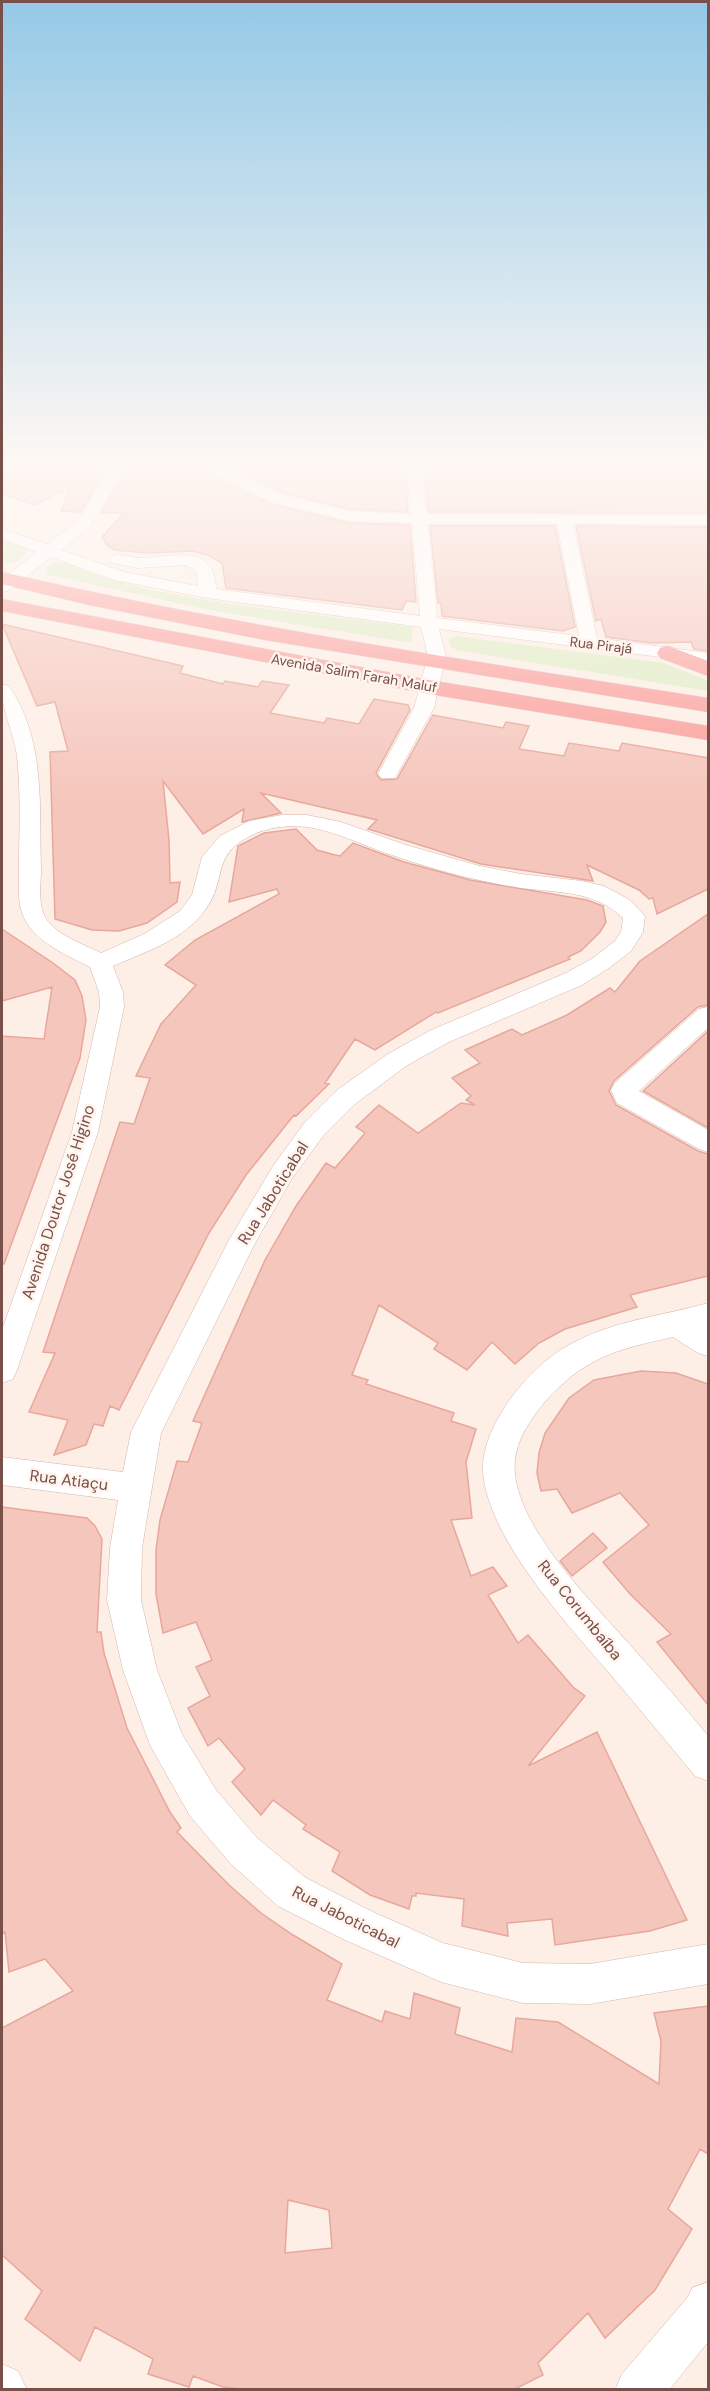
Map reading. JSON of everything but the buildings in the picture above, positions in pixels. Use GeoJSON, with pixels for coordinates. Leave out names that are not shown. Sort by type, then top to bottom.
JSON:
{"type":"FeatureCollection","features":[{"type":"Feature","properties":{"kind":"highway","name":"Avenida Salim Farah Maluf"},"geometry":{"type":"LineString","coordinates":[[4,582],[213,624],[708,705]]}},
{"type":"Feature","properties":{"kind":"highway","name":"Avenida Salim Farah Maluf"},"geometry":{"type":"LineString","coordinates":[[2,605],[429,687],[708,733]]}},
{"type":"Feature","properties":{"kind":"highway"},"geometry":{"type":"LineString","coordinates":[[668,653],[708,669]]}},
{"type":"Feature","properties":{"kind":"street","name":"Rua Pirajá"},"geometry":{"type":"LineString","coordinates":[[119,576],[207,593],[708,658]]}},
{"type":"Feature","properties":{"kind":"street"},"geometry":{"type":"LineString","coordinates":[[207,576],[207,593]]}},
{"type":"Feature","properties":{"kind":"street"},"geometry":{"type":"LineString","coordinates":[[388,774],[424,708],[437,656],[429,623],[424,576]]}},
{"type":"Feature","properties":{"kind":"street"},"geometry":{"type":"LineString","coordinates":[[575,576],[589,643]]}},
{"type":"Feature","properties":{"kind":"street"},"geometry":{"type":"LineString","coordinates":[[2,690],[21,725],[27,761],[30,893],[34,918],[51,936],[100,962]]}},
{"type":"Feature","properties":{"kind":"street","name":"Rua Jaboticabal"},"geometry":{"type":"LineString","coordinates":[[100,962],[160,935],[185,918],[198,905],[207,887],[212,855],[225,842],[241,832],[284,820],[330,825],[410,854],[520,881],[586,888],[610,895],[634,916],[632,932],[623,946],[601,963],[574,979],[440,1035],[397,1060],[346,1097],[314,1130],[282,1173],[243,1240],[146,1432],[126,1548],[124,1600],[140,1670],[168,1744],[203,1803],[244,1851],[292,1892],[359,1926],[441,1962],[523,1983],[590,1984],[708,1964]]}},
{"type":"Feature","properties":{"kind":"street","name":"Avenida Doutor José Higino"},"geometry":{"type":"LineString","coordinates":[[2,1370],[85,1132],[112,1007],[111,992],[100,962]]}},
{"type":"Feature","properties":{"kind":"street"},"geometry":{"type":"LineString","coordinates":[[708,1015],[624,1090],[627,1096],[708,1142]]}},
{"type":"Feature","properties":{"kind":"street","name":"Rua Corumbaíba"},"geometry":{"type":"LineString","coordinates":[[708,1315],[608,1339],[573,1355],[545,1378],[523,1407],[501,1444],[500,1482],[517,1525],[544,1570],[708,1763]]}},
{"type":"Feature","properties":{"kind":"street"},"geometry":{"type":"LineString","coordinates":[[677,1324],[708,1344]]}},
{"type":"Feature","properties":{"kind":"street","name":"Rua Atiaçu"},"geometry":{"type":"LineString","coordinates":[[2,1471],[136,1488]]}},
{"type":"Feature","properties":{"kind":"street"},"geometry":{"type":"LineString","coordinates":[[638,2390],[704,2313],[708,2304]]}},
{"type":"Feature","properties":{"kind":"green space"},"geometry":{"type":"Polygon","coordinates":[[[53,576],[97,576],[151,590],[231,604],[413,627],[411,643],[204,609],[53,576]]]}},
{"type":"Feature","properties":{"kind":"green space"},"geometry":{"type":"Polygon","coordinates":[[[456,636],[664,663],[708,681],[708,691],[456,650],[450,646],[449,639],[456,636]]]}}]}
